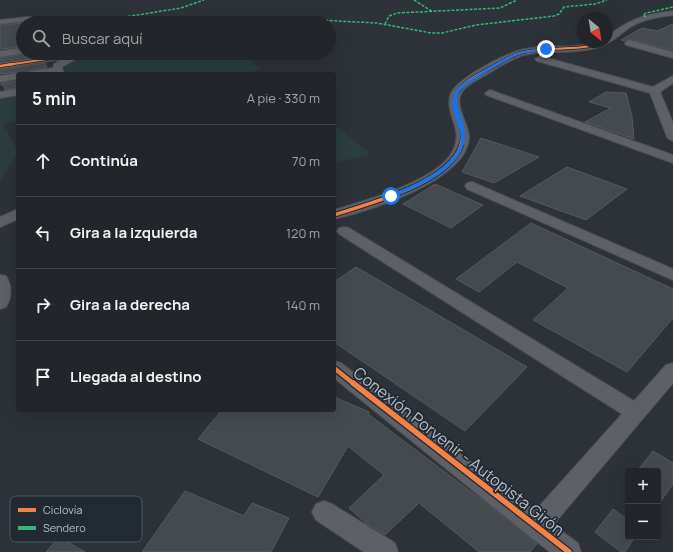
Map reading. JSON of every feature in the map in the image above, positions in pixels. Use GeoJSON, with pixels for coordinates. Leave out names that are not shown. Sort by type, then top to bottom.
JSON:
{"type":"FeatureCollection","features":[{"type":"Feature","properties":{"kind":"street"},"geometry":{"type":"LineString","coordinates":[[613,36],[630,24],[646,17],[673,13]]}},
{"type":"Feature","properties":{"kind":"street"},"geometry":{"type":"LineString","coordinates":[[0,22],[16,21]]}},
{"type":"Feature","properties":{"kind":"street"},"geometry":{"type":"LineString","coordinates":[[629,43],[673,55]]}},
{"type":"Feature","properties":{"kind":"street"},"geometry":{"type":"LineString","coordinates":[[336,214],[416,186],[446,168],[455,158],[463,141],[462,128],[454,102],[457,91],[472,79],[517,54],[540,50],[577,47]]}},
{"type":"Feature","properties":{"kind":"street"},"geometry":{"type":"LineString","coordinates":[[0,54],[16,52]]}},
{"type":"Feature","properties":{"kind":"street"},"geometry":{"type":"LineString","coordinates":[[540,59],[654,91],[673,79]]}},
{"type":"Feature","properties":{"kind":"street"},"geometry":{"type":"LineString","coordinates":[[0,66],[37,60]]}},
{"type":"Feature","properties":{"kind":"street"},"geometry":{"type":"LineString","coordinates":[[58,72],[58,66],[67,60]]}},
{"type":"Feature","properties":{"kind":"street"},"geometry":{"type":"LineString","coordinates":[[0,79],[16,76]]}},
{"type":"Feature","properties":{"kind":"street"},"geometry":{"type":"LineString","coordinates":[[654,91],[673,137]]}},
{"type":"Feature","properties":{"kind":"street"},"geometry":{"type":"LineString","coordinates":[[0,95],[16,92]]}},
{"type":"Feature","properties":{"kind":"street"},"geometry":{"type":"LineString","coordinates":[[490,93],[673,159]]}},
{"type":"Feature","properties":{"kind":"street"},"geometry":{"type":"LineString","coordinates":[[472,186],[673,275]]}},
{"type":"Feature","properties":{"kind":"street"},"geometry":{"type":"LineString","coordinates":[[0,223],[16,214]]}},
{"type":"Feature","properties":{"kind":"street"},"geometry":{"type":"LineString","coordinates":[[344,231],[636,412]]}},
{"type":"Feature","properties":{"kind":"street"},"geometry":{"type":"LineString","coordinates":[[0,280],[3,296],[0,303]]}},
{"type":"Feature","properties":{"kind":"street","name":"Conexión Porvenir - Autopista Girón"},"geometry":{"type":"LineString","coordinates":[[336,370],[569,552]]}},
{"type":"Feature","properties":{"kind":"street"},"geometry":{"type":"LineString","coordinates":[[536,527],[673,370]]}},
{"type":"Feature","properties":{"kind":"street"},"geometry":{"type":"LineString","coordinates":[[324,512],[386,552]]}},
{"type":"Feature","properties":{"kind":"shaded area"},"geometry":{"type":"Polygon","coordinates":[[[70,60],[250,60],[262,69],[249,72],[65,72],[66,71],[62,64],[70,60]]]}},
{"type":"Feature","properties":{"kind":"shaded area"},"geometry":{"type":"Polygon","coordinates":[[[16,93],[16,121],[4,125],[16,148],[16,155],[0,182],[0,97],[16,93]]]}},
{"type":"Feature","properties":{"kind":"shaded area"},"geometry":{"type":"Polygon","coordinates":[[[336,127],[371,154],[336,163],[336,127]]]}},
{"type":"Feature","properties":{"kind":"building"},"geometry":{"type":"Polygon","coordinates":[[[16,24],[16,48],[0,49],[0,25],[16,24]]]}},
{"type":"Feature","properties":{"kind":"building"},"geometry":{"type":"Polygon","coordinates":[[[673,24],[673,50],[629,39],[626,41],[621,40],[642,28],[657,31],[673,24]]]}},
{"type":"Feature","properties":{"kind":"building"},"geometry":{"type":"Polygon","coordinates":[[[16,56],[16,59],[0,61],[0,58],[16,56]]]}},
{"type":"Feature","properties":{"kind":"building"},"geometry":{"type":"Polygon","coordinates":[[[45,63],[47,67],[28,72],[0,74],[0,70],[45,63]]]}},
{"type":"Feature","properties":{"kind":"building"},"geometry":{"type":"Polygon","coordinates":[[[16,81],[16,88],[5,90],[4,85],[1,85],[1,83],[16,81]]]}},
{"type":"Feature","properties":{"kind":"building"},"geometry":{"type":"Polygon","coordinates":[[[606,92],[626,93],[632,117],[634,139],[585,122],[611,108],[589,102],[606,92]]]}},
{"type":"Feature","properties":{"kind":"building"},"geometry":{"type":"Polygon","coordinates":[[[481,138],[539,157],[494,183],[462,172],[481,138]]]}},
{"type":"Feature","properties":{"kind":"building"},"geometry":{"type":"Polygon","coordinates":[[[567,167],[627,189],[586,220],[520,196],[567,167]]]}},
{"type":"Feature","properties":{"kind":"building"},"geometry":{"type":"Polygon","coordinates":[[[435,184],[483,205],[451,228],[403,204],[435,184]]]}},
{"type":"Feature","properties":{"kind":"building"},"geometry":{"type":"Polygon","coordinates":[[[531,223],[673,289],[673,318],[627,372],[533,320],[568,288],[517,262],[479,292],[456,279],[531,223]]]}},
{"type":"Feature","properties":{"kind":"building"},"geometry":{"type":"Polygon","coordinates":[[[356,267],[527,367],[465,431],[336,343],[336,281],[356,267]]]}},
{"type":"Feature","properties":{"kind":"building"},"geometry":{"type":"Polygon","coordinates":[[[336,398],[369,412],[368,414],[490,506],[537,544],[530,552],[479,552],[419,503],[385,535],[366,523],[349,508],[384,475],[348,446],[318,497],[198,439],[220,412],[336,412],[336,398]]]}},
{"type":"Feature","properties":{"kind":"building"},"geometry":{"type":"Polygon","coordinates":[[[653,451],[673,463],[673,484],[661,501],[661,468],[639,468],[653,451]]]}},
{"type":"Feature","properties":{"kind":"building"},"geometry":{"type":"Polygon","coordinates":[[[185,491],[244,516],[252,503],[289,518],[271,552],[142,552],[185,491]]]}},
{"type":"Feature","properties":{"kind":"building"},"geometry":{"type":"Polygon","coordinates":[[[613,509],[625,518],[625,540],[633,540],[625,552],[621,552],[595,532],[613,509]]]}},
{"type":"Feature","properties":{"kind":"building"},"geometry":{"type":"Polygon","coordinates":[[[55,542],[68,542],[85,552],[46,552],[55,542]]]}},
{"type":"Feature","properties":{"kind":"marked path"},"geometry":{"type":"LineString","coordinates":[[131,16],[181,8],[204,0]]}},
{"type":"Feature","properties":{"kind":"marked path"},"geometry":{"type":"LineString","coordinates":[[414,0],[433,12]]}},
{"type":"Feature","properties":{"kind":"marked path"},"geometry":{"type":"LineString","coordinates":[[385,24],[389,16],[397,13],[500,8],[517,0]]}},
{"type":"Feature","properties":{"kind":"marked path"},"geometry":{"type":"LineString","coordinates":[[336,21],[377,23],[431,33],[442,33],[476,25],[554,16],[559,14],[564,7],[595,4],[607,0]]}},
{"type":"Feature","properties":{"kind":"marked path"},"geometry":{"type":"LineString","coordinates":[[646,17],[643,15],[646,13],[673,7]]}},
{"type":"Feature","properties":{"kind":"cycle path"},"geometry":{"type":"LineString","coordinates":[[336,214],[388,197],[409,188],[446,167],[458,154],[463,140],[462,128],[454,102],[457,91],[469,81],[519,53],[585,48]]}},
{"type":"Feature","properties":{"kind":"cycle path"},"geometry":{"type":"LineString","coordinates":[[0,66],[40,60]]}},
{"type":"Feature","properties":{"kind":"cycle path"},"geometry":{"type":"LineString","coordinates":[[336,370],[569,552]]}},
{"type":"Feature","properties":{"kind":"route"},"geometry":{"type":"LineString","coordinates":[[391,196],[416,186],[446,168],[455,158],[463,141],[462,128],[454,102],[457,91],[472,79],[517,54],[546,49]]}}]}
